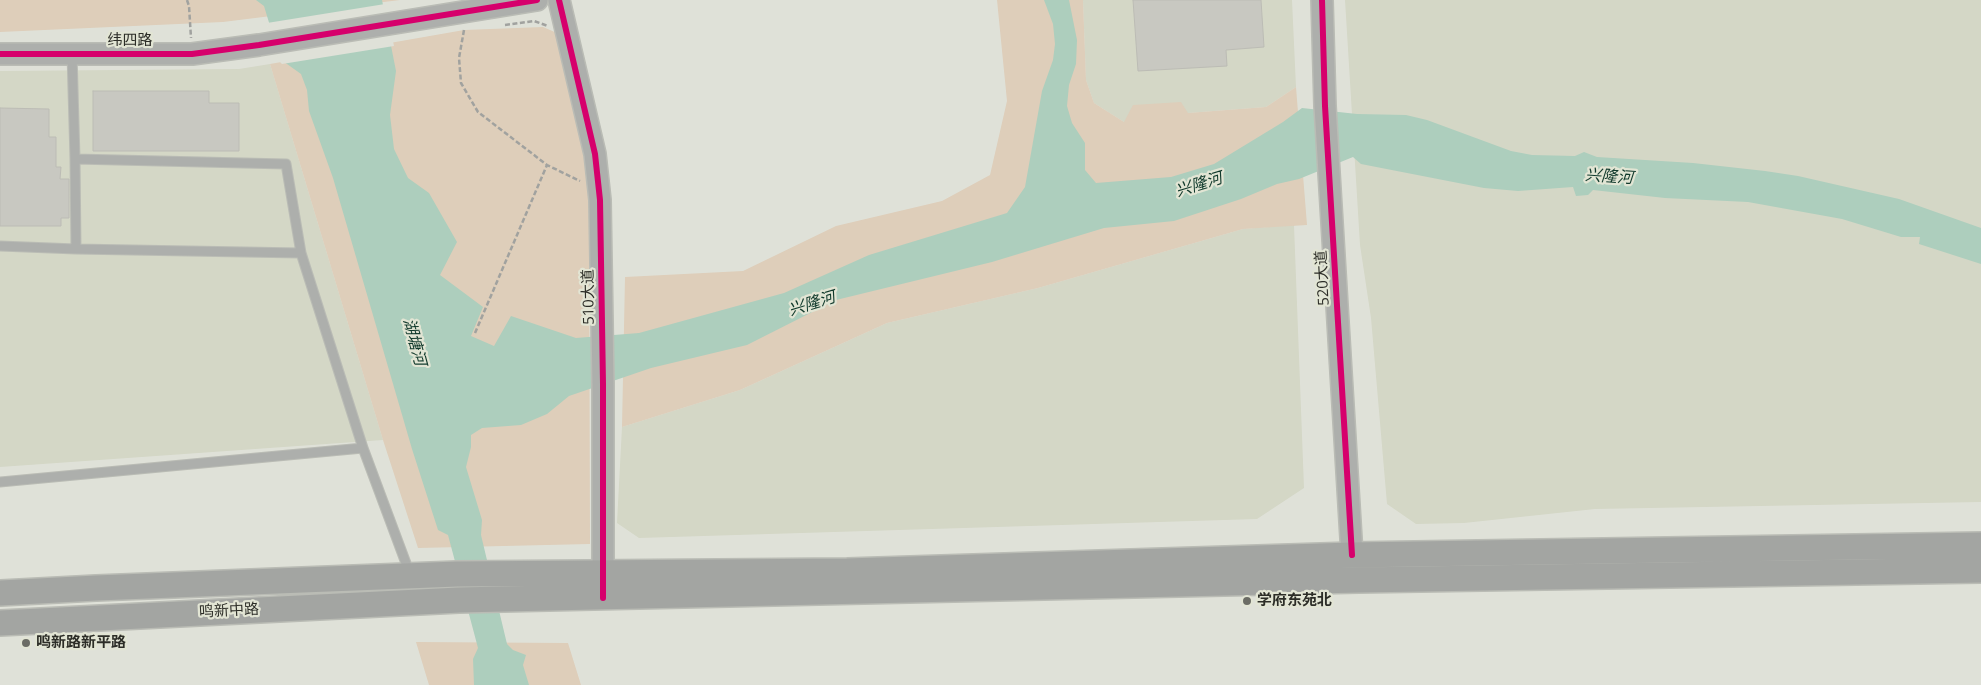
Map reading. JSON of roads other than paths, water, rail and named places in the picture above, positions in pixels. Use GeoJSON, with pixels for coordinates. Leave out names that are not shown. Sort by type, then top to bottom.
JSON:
{"type":"FeatureCollection","features":[{"type":"Feature","properties":{"kind":"main road","name":"鸣新中路"},"geometry":{"type":"LineString","coordinates":[[0,594],[96,588],[457,574],[847,572],[1352,555],[1981,546]]}},
{"type":"Feature","properties":{"kind":"main road","name":"鸣新中路"},"geometry":{"type":"LineString","coordinates":[[0,623],[459,600],[1359,580],[1981,570]]}},
{"type":"Feature","properties":{"kind":"street","name":"纬四路"},"geometry":{"type":"LineString","coordinates":[[0,54],[192,54],[537,0]]}},
{"type":"Feature","properties":{"kind":"street","name":"510大道"},"geometry":{"type":"LineString","coordinates":[[559,0],[594,154],[600,200],[604,384],[603,598]]}},
{"type":"Feature","properties":{"kind":"street","name":"520大道"},"geometry":{"type":"LineString","coordinates":[[1322,0],[1329,168],[1352,555]]}},
{"type":"Feature","properties":{"kind":"lane"},"geometry":{"type":"LineString","coordinates":[[72,54],[76,249]]}},
{"type":"Feature","properties":{"kind":"lane"},"geometry":{"type":"LineString","coordinates":[[75,159],[286,164],[301,253],[363,448],[411,576]]}},
{"type":"Feature","properties":{"kind":"lane"},"geometry":{"type":"LineString","coordinates":[[0,246],[301,253]]}},
{"type":"Feature","properties":{"kind":"lane"},"geometry":{"type":"LineString","coordinates":[[0,482],[363,448]]}},
{"type":"Feature","properties":{"kind":"water"},"geometry":{"type":"Polygon","coordinates":[[[256,0],[382,0],[396,71],[390,115],[394,149],[408,178],[429,193],[457,242],[440,275],[483,307],[471,336],[494,346],[511,316],[576,338],[639,333],[784,293],[869,255],[1007,213],[1025,187],[1042,91],[1053,60],[1055,44],[1053,24],[1044,0],[1069,0],[1077,40],[1076,64],[1069,85],[1067,106],[1072,123],[1085,143],[1085,170],[1096,183],[1171,177],[1214,164],[1283,122],[1302,108],[1357,114],[1406,115],[1427,120],[1511,151],[1532,155],[1575,156],[1584,152],[1597,157],[1693,163],[1765,171],[1798,176],[1899,199],[1981,228],[1981,264],[1919,244],[1920,237],[1901,237],[1842,219],[1748,202],[1665,198],[1593,190],[1588,195],[1576,196],[1573,187],[1518,191],[1484,188],[1361,164],[1353,157],[1299,179],[1277,184],[1241,199],[1174,221],[1104,228],[992,262],[836,300],[747,345],[651,368],[569,396],[547,414],[521,425],[482,428],[471,435],[471,447],[466,467],[482,520],[481,535],[507,644],[513,650],[526,655],[523,665],[529,685],[474,685],[473,659],[478,648],[448,535],[438,530],[412,449],[333,178],[309,111],[307,90],[301,74],[280,59],[264,6],[256,0]]]}},
{"type":"Feature","properties":{"kind":"place","name":"学府东苑北"},"geometry":{"type":"Point","coordinates":[1247,601]}},
{"type":"Feature","properties":{"kind":"place","name":"鸣新路新平路"},"geometry":{"type":"Point","coordinates":[26,643]}},
{"type":"Feature","properties":{"kind":"water label","name":"兴隆河"},"geometry":{"type":"Point","coordinates":[1609,177]}},
{"type":"Feature","properties":{"kind":"water label","name":"兴隆河"},"geometry":{"type":"Point","coordinates":[1199,185]}},
{"type":"Feature","properties":{"kind":"water label","name":"兴隆河"},"geometry":{"type":"Point","coordinates":[812,304]}},
{"type":"Feature","properties":{"kind":"water label","name":"湖塘河"},"geometry":{"type":"Point","coordinates":[414,342]}}]}
